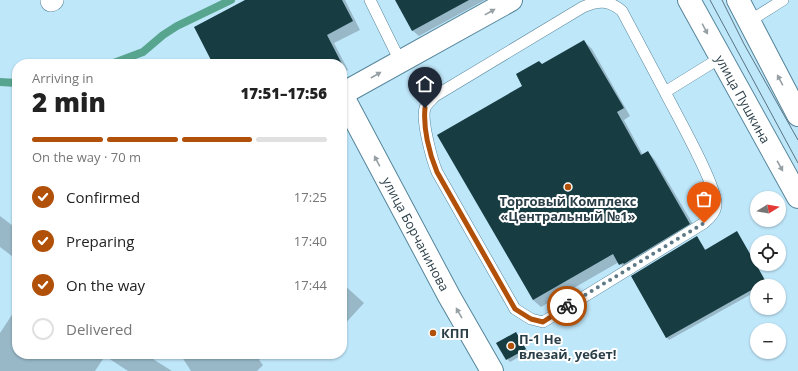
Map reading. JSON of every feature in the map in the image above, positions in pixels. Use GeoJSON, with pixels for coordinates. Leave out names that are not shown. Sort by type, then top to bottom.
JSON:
{"type":"FeatureCollection","features":[{"type":"Feature","properties":{"kind":"street","name":"улица Борчанинова"},"geometry":{"type":"LineString","coordinates":[[347,91],[511,0]]}},
{"type":"Feature","properties":{"kind":"street","name":"улица Пушкина"},"geometry":{"type":"LineString","coordinates":[[689,0],[798,197]]}},
{"type":"Feature","properties":{"kind":"street"},"geometry":{"type":"LineString","coordinates":[[738,0],[748,22],[798,115]]}},
{"type":"Feature","properties":{"kind":"street","name":"улица Борчанинова"},"geometry":{"type":"LineString","coordinates":[[347,103],[449,296],[492,371]]}},
{"type":"Feature","properties":{"kind":"lane"},"geometry":{"type":"LineString","coordinates":[[370,0],[400,61]]}},
{"type":"Feature","properties":{"kind":"lane"},"geometry":{"type":"LineString","coordinates":[[748,22],[783,0]]}},
{"type":"Feature","properties":{"kind":"lane"},"geometry":{"type":"LineString","coordinates":[[607,1],[615,4],[622,11],[665,92],[711,183],[717,201],[716,208],[711,216],[704,223],[543,322],[531,319],[515,309],[437,172],[431,156],[424,117],[425,108],[429,102],[435,96],[583,7],[594,2],[607,1]]}},
{"type":"Feature","properties":{"kind":"lane"},"geometry":{"type":"LineString","coordinates":[[665,92],[720,58]]}},
{"type":"Feature","properties":{"kind":"building"},"geometry":{"type":"Polygon","coordinates":[[[245,0],[342,0],[353,21],[327,35],[339,59],[210,59],[194,27],[245,0]]]}},
{"type":"Feature","properties":{"kind":"building"},"geometry":{"type":"Polygon","coordinates":[[[395,0],[469,0],[412,31],[395,0]]]}},
{"type":"Feature","properties":{"kind":"building","name":"Торговый Комплекс «Центральный №1»"},"geometry":{"type":"Polygon","coordinates":[[[584,40],[624,108],[617,112],[641,155],[648,151],[690,224],[624,264],[619,265],[613,254],[533,300],[437,135],[522,86],[516,74],[539,61],[542,64],[584,40]]]}},
{"type":"Feature","properties":{"kind":"building"},"geometry":{"type":"Polygon","coordinates":[[[737,231],[750,254],[750,271],[760,271],[764,279],[750,279],[750,291],[666,338],[631,276],[697,236],[705,250],[737,231]]]}},
{"type":"Feature","properties":{"kind":"building","name":"П-1 Не влезай, уебет!"},"geometry":{"type":"Polygon","coordinates":[[[516,332],[526,349],[506,360],[496,343],[516,332]]]}},
{"type":"Feature","properties":{"kind":"waterway"},"geometry":{"type":"LineString","coordinates":[[124,59],[143,52],[163,35],[177,26],[231,0]]}},
{"type":"Feature","properties":{"kind":"waterway"},"geometry":{"type":"LineString","coordinates":[[0,82],[12,83]]}},
{"type":"Feature","properties":{"kind":"tram line"},"geometry":{"type":"LineString","coordinates":[[710,0],[798,163]]}},
{"type":"Feature","properties":{"kind":"tram line"},"geometry":{"type":"LineString","coordinates":[[722,0],[744,44],[798,140]]}},
{"type":"Feature","properties":{"kind":"way so far"},"geometry":{"type":"LineString","coordinates":[[567,306],[704,223]]}},
{"type":"Feature","properties":{"kind":"place","name":"Торговый Комплекс «Центральный №1»"},"geometry":{"type":"Point","coordinates":[568,187]}},
{"type":"Feature","properties":{"kind":"place","name":"КПП"},"geometry":{"type":"Point","coordinates":[433,333]}},
{"type":"Feature","properties":{"kind":"place","name":"П-1 Не влезай, уебет!"},"geometry":{"type":"Point","coordinates":[511,346]}},
{"type":"Feature","properties":{"kind":"route"},"geometry":{"type":"LineString","coordinates":[[425,108],[424,117],[432,161],[515,309],[531,319],[543,322],[567,306]]}}]}
